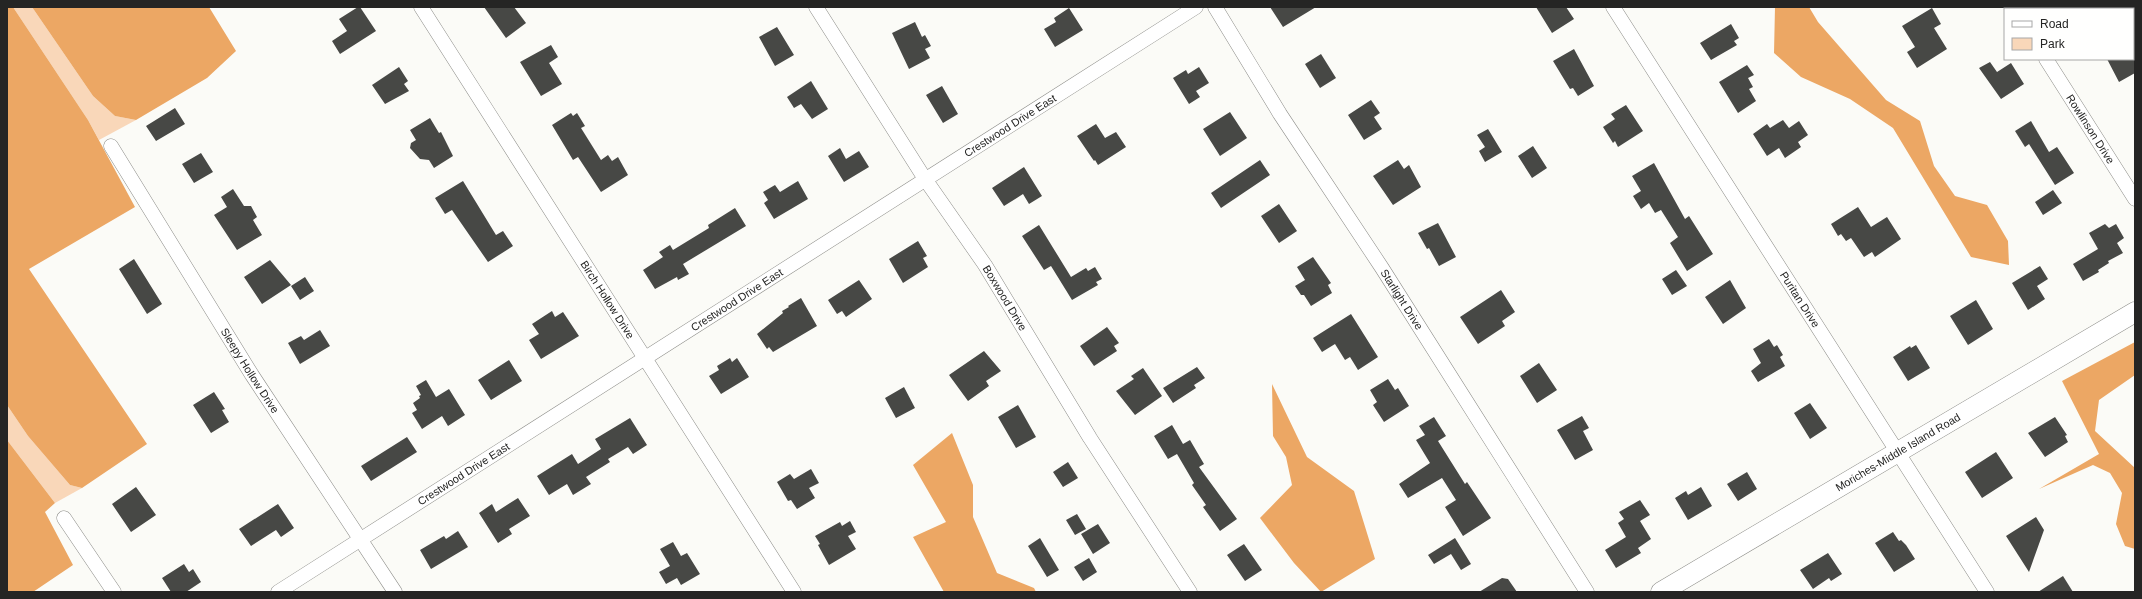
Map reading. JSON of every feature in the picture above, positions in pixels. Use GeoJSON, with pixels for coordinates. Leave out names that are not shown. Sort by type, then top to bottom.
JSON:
{"type":"FeatureCollection","features":[{"type":"Feature","properties":{"kind":"main road","name":"Moriches-Middle Island Road"},"geometry":{"type":"LineString","coordinates":[[1661,592],[1897,451],[2135,312]]}},
{"type":"Feature","properties":{"kind":"street","name":"Birch Hollow Drive"},"geometry":{"type":"LineString","coordinates":[[421,7],[794,592]]}},
{"type":"Feature","properties":{"kind":"street","name":"Boxwood Drive"},"geometry":{"type":"LineString","coordinates":[[816,7],[926,179],[985,265],[1090,438],[1190,592]]}},
{"type":"Feature","properties":{"kind":"street","name":"Crestwood Drive East"},"geometry":{"type":"LineString","coordinates":[[278,592],[360,538],[646,358],[1196,7]]}},
{"type":"Feature","properties":{"kind":"street","name":"Starlight Drive"},"geometry":{"type":"LineString","coordinates":[[1215,7],[1280,114],[1382,268],[1587,592]]}},
{"type":"Feature","properties":{"kind":"street","name":"Puritan Drive"},"geometry":{"type":"LineString","coordinates":[[1613,7],[1987,592]]}},
{"type":"Feature","properties":{"kind":"street","name":"Rowlinson Drive"},"geometry":{"type":"LineString","coordinates":[[2047,60],[2135,199]]}},
{"type":"Feature","properties":{"kind":"street","name":"Sleepy Hollow Drive"},"geometry":{"type":"LineString","coordinates":[[111,146],[252,375],[395,592]]}},
{"type":"Feature","properties":{"kind":"street"},"geometry":{"type":"LineString","coordinates":[[64,518],[114,592]]}},
{"type":"Feature","properties":{"kind":"green space"},"geometry":{"type":"Polygon","coordinates":[[[13,7],[32,7],[93,96],[115,116],[136,120],[99,140],[88,120],[13,7]]]}},
{"type":"Feature","properties":{"kind":"green space"},"geometry":{"type":"Polygon","coordinates":[[[7,405],[28,436],[70,485],[82,488],[55,503],[7,440],[7,405]]]}},
{"type":"Feature","properties":{"kind":"shaded area"},"geometry":{"type":"Polygon","coordinates":[[[7,7],[13,7],[88,120],[135,207],[29,269],[147,444],[82,488],[70,485],[28,436],[7,405],[7,7]]]}},
{"type":"Feature","properties":{"kind":"shaded area"},"geometry":{"type":"Polygon","coordinates":[[[32,7],[209,7],[236,51],[207,78],[136,120],[115,116],[93,96],[32,7]]]}},
{"type":"Feature","properties":{"kind":"shaded area"},"geometry":{"type":"Polygon","coordinates":[[[1775,7],[1809,7],[1818,22],[1886,100],[1920,121],[1934,166],[1955,196],[1987,205],[2008,241],[2009,265],[1971,257],[1893,128],[1850,99],[1801,77],[1774,53],[1775,7]]]}},
{"type":"Feature","properties":{"kind":"shaded area"},"geometry":{"type":"Polygon","coordinates":[[[2135,342],[2135,375],[2099,400],[2095,431],[2135,468],[2135,549],[2125,546],[2116,524],[2122,493],[2110,473],[2093,465],[2039,489],[2099,454],[2062,381],[2135,342]]]}},
{"type":"Feature","properties":{"kind":"shaded area"},"geometry":{"type":"Polygon","coordinates":[[[1272,384],[1307,457],[1354,491],[1375,559],[1321,592],[1294,563],[1260,518],[1292,485],[1286,457],[1273,436],[1272,384]]]}},
{"type":"Feature","properties":{"kind":"shaded area"},"geometry":{"type":"Polygon","coordinates":[[[952,433],[973,485],[973,517],[997,573],[1034,588],[1036,592],[944,592],[913,537],[946,522],[913,465],[952,433]]]}},
{"type":"Feature","properties":{"kind":"shaded area"},"geometry":{"type":"Polygon","coordinates":[[[7,440],[55,503],[45,512],[73,565],[33,592],[7,592],[7,440]]]}},
{"type":"Feature","properties":{"kind":"building"},"geometry":{"type":"Polygon","coordinates":[[[360,7],[376,31],[340,54],[332,41],[347,31],[339,19],[360,7]]]}},
{"type":"Feature","properties":{"kind":"building"},"geometry":{"type":"Polygon","coordinates":[[[484,7],[514,7],[526,23],[506,38],[484,7]]]}},
{"type":"Feature","properties":{"kind":"building"},"geometry":{"type":"Polygon","coordinates":[[[1270,7],[1316,7],[1283,27],[1270,7]]]}},
{"type":"Feature","properties":{"kind":"building"},"geometry":{"type":"Polygon","coordinates":[[[1536,7],[1566,7],[1574,19],[1552,33],[1536,7]]]}},
{"type":"Feature","properties":{"kind":"building"},"geometry":{"type":"Polygon","coordinates":[[[1069,8],[1083,30],[1055,47],[1044,29],[1056,22],[1054,18],[1069,8]]]}},
{"type":"Feature","properties":{"kind":"building"},"geometry":{"type":"Polygon","coordinates":[[[1932,8],[1941,24],[1934,28],[1947,49],[1917,68],[1907,52],[1915,47],[1902,26],[1932,8]]]}},
{"type":"Feature","properties":{"kind":"building"},"geometry":{"type":"Polygon","coordinates":[[[915,22],[922,37],[925,35],[931,46],[925,49],[930,58],[909,69],[892,33],[915,22]]]}},
{"type":"Feature","properties":{"kind":"building"},"geometry":{"type":"Polygon","coordinates":[[[1731,24],[1739,38],[1734,41],[1737,45],[1711,60],[1700,43],[1731,24]]]}},
{"type":"Feature","properties":{"kind":"building"},"geometry":{"type":"Polygon","coordinates":[[[777,27],[794,55],[775,66],[759,37],[777,27]]]}},
{"type":"Feature","properties":{"kind":"building"},"geometry":{"type":"Polygon","coordinates":[[[551,45],[558,57],[549,63],[562,84],[541,96],[520,62],[551,45]]]}},
{"type":"Feature","properties":{"kind":"building"},"geometry":{"type":"Polygon","coordinates":[[[1574,49],[1594,86],[1578,96],[1573,88],[1570,89],[1553,61],[1574,49]]]}},
{"type":"Feature","properties":{"kind":"building"},"geometry":{"type":"Polygon","coordinates":[[[1321,54],[1336,78],[1320,88],[1305,64],[1321,54]]]}},
{"type":"Feature","properties":{"kind":"building"},"geometry":{"type":"Polygon","coordinates":[[[2135,59],[2135,73],[2119,82],[2108,60],[2135,59]]]}},
{"type":"Feature","properties":{"kind":"building"},"geometry":{"type":"Polygon","coordinates":[[[1990,62],[1997,72],[2011,63],[2024,84],[2001,99],[1979,68],[1990,62]]]}},
{"type":"Feature","properties":{"kind":"building"},"geometry":{"type":"Polygon","coordinates":[[[1747,65],[1754,75],[1748,78],[1753,87],[1749,89],[1756,101],[1738,113],[1719,82],[1747,65]]]}},
{"type":"Feature","properties":{"kind":"building"},"geometry":{"type":"Polygon","coordinates":[[[399,67],[408,81],[404,84],[409,91],[385,104],[372,85],[399,67]]]}},
{"type":"Feature","properties":{"kind":"building"},"geometry":{"type":"Polygon","coordinates":[[[1199,67],[1209,83],[1196,91],[1200,97],[1189,104],[1173,78],[1186,70],[1188,74],[1199,67]]]}},
{"type":"Feature","properties":{"kind":"building"},"geometry":{"type":"Polygon","coordinates":[[[811,81],[828,109],[812,119],[801,104],[794,108],[787,97],[811,81]]]}},
{"type":"Feature","properties":{"kind":"building"},"geometry":{"type":"Polygon","coordinates":[[[942,86],[958,114],[943,123],[926,95],[942,86]]]}},
{"type":"Feature","properties":{"kind":"building"},"geometry":{"type":"Polygon","coordinates":[[[1371,100],[1380,113],[1374,117],[1382,129],[1364,140],[1348,115],[1371,100]]]}},
{"type":"Feature","properties":{"kind":"building"},"geometry":{"type":"Polygon","coordinates":[[[1626,105],[1643,131],[1618,147],[1615,141],[1613,143],[1603,127],[1615,119],[1611,114],[1626,105]]]}},
{"type":"Feature","properties":{"kind":"building"},"geometry":{"type":"Polygon","coordinates":[[[175,108],[185,124],[156,141],[146,126],[175,108]]]}},
{"type":"Feature","properties":{"kind":"building"},"geometry":{"type":"Polygon","coordinates":[[[1230,112],[1247,138],[1220,156],[1203,129],[1230,112]]]}},
{"type":"Feature","properties":{"kind":"building"},"geometry":{"type":"Polygon","coordinates":[[[571,113],[573,116],[577,113],[585,126],[581,128],[601,160],[608,155],[612,161],[618,157],[628,175],[601,192],[578,157],[573,160],[552,125],[571,113]]]}},
{"type":"Feature","properties":{"kind":"building"},"geometry":{"type":"Polygon","coordinates":[[[430,118],[439,133],[441,132],[453,156],[434,168],[429,160],[420,159],[410,148],[411,143],[416,140],[410,130],[430,118]]]}},
{"type":"Feature","properties":{"kind":"building"},"geometry":{"type":"Polygon","coordinates":[[[1783,120],[1789,128],[1799,121],[1808,135],[1798,142],[1801,147],[1785,158],[1779,148],[1767,156],[1753,134],[1767,124],[1770,128],[1783,120]]]}},
{"type":"Feature","properties":{"kind":"building"},"geometry":{"type":"Polygon","coordinates":[[[2031,121],[2049,152],[2057,147],[2074,173],[2055,185],[2029,144],[2025,147],[2015,131],[2031,121]]]}},
{"type":"Feature","properties":{"kind":"building"},"geometry":{"type":"Polygon","coordinates":[[[1096,124],[1105,138],[1116,132],[1126,147],[1098,165],[1077,136],[1096,124]]]}},
{"type":"Feature","properties":{"kind":"building"},"geometry":{"type":"Polygon","coordinates":[[[1488,129],[1502,152],[1485,162],[1479,151],[1485,147],[1477,135],[1488,129]]]}},
{"type":"Feature","properties":{"kind":"building"},"geometry":{"type":"Polygon","coordinates":[[[1533,146],[1547,168],[1532,178],[1518,156],[1533,146]]]}},
{"type":"Feature","properties":{"kind":"building"},"geometry":{"type":"Polygon","coordinates":[[[840,148],[846,159],[859,151],[869,167],[844,182],[828,156],[840,148]]]}},
{"type":"Feature","properties":{"kind":"building"},"geometry":{"type":"Polygon","coordinates":[[[201,153],[213,172],[194,183],[182,164],[201,153]]]}},
{"type":"Feature","properties":{"kind":"building"},"geometry":{"type":"Polygon","coordinates":[[[1260,160],[1270,175],[1221,208],[1211,193],[1260,160]]]}},
{"type":"Feature","properties":{"kind":"building"},"geometry":{"type":"Polygon","coordinates":[[[1398,160],[1404,169],[1409,165],[1421,187],[1393,205],[1373,176],[1398,160]]]}},
{"type":"Feature","properties":{"kind":"building"},"geometry":{"type":"Polygon","coordinates":[[[1654,163],[1685,219],[1689,216],[1713,254],[1687,271],[1670,243],[1678,237],[1661,210],[1655,213],[1649,203],[1641,209],[1633,196],[1641,191],[1632,176],[1654,163]]]}},
{"type":"Feature","properties":{"kind":"building"},"geometry":{"type":"Polygon","coordinates":[[[1024,167],[1042,196],[1029,204],[1023,194],[1004,206],[992,188],[1024,167]]]}},
{"type":"Feature","properties":{"kind":"building"},"geometry":{"type":"Polygon","coordinates":[[[463,181],[496,235],[503,231],[513,246],[488,262],[452,210],[445,214],[435,198],[463,181]]]}},
{"type":"Feature","properties":{"kind":"building"},"geometry":{"type":"Polygon","coordinates":[[[798,181],[808,199],[774,219],[764,203],[768,200],[763,192],[775,185],[780,192],[798,181]]]}},
{"type":"Feature","properties":{"kind":"building"},"geometry":{"type":"Polygon","coordinates":[[[233,189],[244,206],[251,206],[257,217],[253,220],[262,235],[237,250],[214,215],[227,207],[221,197],[233,189]]]}},
{"type":"Feature","properties":{"kind":"building"},"geometry":{"type":"Polygon","coordinates":[[[2053,190],[2062,203],[2043,215],[2035,202],[2053,190]]]}},
{"type":"Feature","properties":{"kind":"building"},"geometry":{"type":"Polygon","coordinates":[[[1279,204],[1297,231],[1279,243],[1261,216],[1279,204]]]}},
{"type":"Feature","properties":{"kind":"building"},"geometry":{"type":"Polygon","coordinates":[[[1858,207],[1871,227],[1887,217],[1901,239],[1875,257],[1872,252],[1864,257],[1851,238],[1846,241],[1841,234],[1838,236],[1831,224],[1858,207]]]}},
{"type":"Feature","properties":{"kind":"building"},"geometry":{"type":"Polygon","coordinates":[[[735,208],[746,226],[683,264],[689,274],[678,280],[677,277],[655,289],[643,270],[663,257],[659,252],[670,245],[673,250],[709,228],[708,225],[735,208]]]}},
{"type":"Feature","properties":{"kind":"building"},"geometry":{"type":"Polygon","coordinates":[[[1438,223],[1456,257],[1439,266],[1429,248],[1427,249],[1418,233],[1438,223]]]}},
{"type":"Feature","properties":{"kind":"building"},"geometry":{"type":"Polygon","coordinates":[[[2105,224],[2109,228],[2116,224],[2124,238],[2117,243],[2123,253],[2108,261],[2109,263],[2098,270],[2099,272],[2083,281],[2073,264],[2098,249],[2089,233],[2105,224]]]}},
{"type":"Feature","properties":{"kind":"building"},"geometry":{"type":"Polygon","coordinates":[[[1039,225],[1071,277],[1086,268],[1088,271],[1095,267],[1102,279],[1096,282],[1098,285],[1072,300],[1051,266],[1044,270],[1022,236],[1039,225]]]}},
{"type":"Feature","properties":{"kind":"building"},"geometry":{"type":"Polygon","coordinates":[[[918,241],[927,256],[923,258],[928,267],[903,283],[889,259],[918,241]]]}},
{"type":"Feature","properties":{"kind":"building"},"geometry":{"type":"Polygon","coordinates":[[[1313,257],[1331,283],[1328,285],[1332,293],[1311,306],[1304,295],[1301,295],[1295,286],[1305,280],[1297,267],[1313,257]]]}},
{"type":"Feature","properties":{"kind":"building"},"geometry":{"type":"Polygon","coordinates":[[[134,259],[162,304],[147,314],[119,269],[134,259]]]}},
{"type":"Feature","properties":{"kind":"building"},"geometry":{"type":"Polygon","coordinates":[[[270,260],[291,285],[262,304],[244,277],[270,260]]]}},
{"type":"Feature","properties":{"kind":"building"},"geometry":{"type":"Polygon","coordinates":[[[2040,266],[2048,279],[2037,286],[2045,299],[2028,310],[2012,283],[2040,266]]]}},
{"type":"Feature","properties":{"kind":"building"},"geometry":{"type":"Polygon","coordinates":[[[1676,270],[1687,286],[1672,295],[1662,279],[1676,270]]]}},
{"type":"Feature","properties":{"kind":"building"},"geometry":{"type":"Polygon","coordinates":[[[305,277],[314,291],[300,300],[291,286],[305,277]]]}},
{"type":"Feature","properties":{"kind":"building"},"geometry":{"type":"Polygon","coordinates":[[[859,280],[872,299],[846,317],[842,311],[837,314],[828,300],[859,280]]]}},
{"type":"Feature","properties":{"kind":"building"},"geometry":{"type":"Polygon","coordinates":[[[1730,280],[1746,308],[1723,324],[1705,297],[1730,280]]]}},
{"type":"Feature","properties":{"kind":"building"},"geometry":{"type":"Polygon","coordinates":[[[1501,290],[1515,312],[1502,321],[1505,326],[1478,344],[1460,317],[1501,290]]]}},
{"type":"Feature","properties":{"kind":"building"},"geometry":{"type":"Polygon","coordinates":[[[801,298],[817,326],[773,352],[769,347],[767,349],[757,334],[783,313],[782,311],[789,307],[788,306],[801,298]]]}},
{"type":"Feature","properties":{"kind":"building"},"geometry":{"type":"Polygon","coordinates":[[[1976,300],[1993,329],[1968,345],[1950,316],[1976,300]]]}},
{"type":"Feature","properties":{"kind":"building"},"geometry":{"type":"Polygon","coordinates":[[[552,311],[555,317],[563,312],[579,336],[541,359],[529,340],[539,334],[532,324],[552,311]]]}},
{"type":"Feature","properties":{"kind":"building"},"geometry":{"type":"Polygon","coordinates":[[[1351,314],[1378,357],[1358,370],[1350,357],[1345,360],[1335,344],[1322,352],[1313,338],[1351,314]]]}},
{"type":"Feature","properties":{"kind":"building"},"geometry":{"type":"Polygon","coordinates":[[[1107,327],[1119,343],[1114,346],[1117,351],[1094,366],[1080,346],[1107,327]]]}},
{"type":"Feature","properties":{"kind":"building"},"geometry":{"type":"Polygon","coordinates":[[[320,330],[330,346],[300,364],[288,343],[301,336],[304,340],[320,330]]]}},
{"type":"Feature","properties":{"kind":"building"},"geometry":{"type":"Polygon","coordinates":[[[1769,339],[1774,347],[1777,345],[1783,355],[1780,357],[1785,366],[1758,382],[1751,371],[1761,363],[1753,349],[1769,339]]]}},
{"type":"Feature","properties":{"kind":"building"},"geometry":{"type":"Polygon","coordinates":[[[1916,345],[1930,368],[1908,381],[1893,357],[1910,346],[1911,348],[1916,345]]]}},
{"type":"Feature","properties":{"kind":"building"},"geometry":{"type":"Polygon","coordinates":[[[984,351],[1001,371],[986,381],[989,386],[968,401],[949,375],[984,351]]]}},
{"type":"Feature","properties":{"kind":"building"},"geometry":{"type":"Polygon","coordinates":[[[730,358],[732,362],[737,358],[749,377],[721,394],[709,376],[719,370],[717,366],[730,358]]]}},
{"type":"Feature","properties":{"kind":"building"},"geometry":{"type":"Polygon","coordinates":[[[509,360],[522,381],[491,400],[478,380],[509,360]]]}},
{"type":"Feature","properties":{"kind":"building"},"geometry":{"type":"Polygon","coordinates":[[[1539,363],[1557,390],[1537,403],[1520,376],[1539,363]]]}},
{"type":"Feature","properties":{"kind":"building"},"geometry":{"type":"Polygon","coordinates":[[[1197,367],[1205,378],[1194,385],[1196,388],[1173,403],[1163,388],[1197,367]]]}},
{"type":"Feature","properties":{"kind":"building"},"geometry":{"type":"Polygon","coordinates":[[[1143,368],[1162,396],[1135,415],[1116,391],[1134,379],[1131,376],[1143,368]]]}},
{"type":"Feature","properties":{"kind":"building"},"geometry":{"type":"Polygon","coordinates":[[[1388,379],[1395,390],[1398,388],[1409,406],[1384,422],[1373,405],[1377,402],[1370,390],[1388,379]]]}},
{"type":"Feature","properties":{"kind":"building"},"geometry":{"type":"Polygon","coordinates":[[[426,380],[436,397],[449,389],[465,415],[448,426],[442,416],[422,429],[412,413],[417,410],[413,403],[420,398],[419,396],[421,395],[416,386],[426,380]]]}},
{"type":"Feature","properties":{"kind":"building"},"geometry":{"type":"Polygon","coordinates":[[[904,387],[915,408],[896,418],[885,398],[904,387]]]}},
{"type":"Feature","properties":{"kind":"building"},"geometry":{"type":"Polygon","coordinates":[[[214,392],[225,409],[222,410],[229,422],[211,433],[193,405],[214,392]]]}},
{"type":"Feature","properties":{"kind":"building"},"geometry":{"type":"Polygon","coordinates":[[[1810,403],[1827,428],[1810,439],[1794,413],[1810,403]]]}},
{"type":"Feature","properties":{"kind":"building"},"geometry":{"type":"Polygon","coordinates":[[[1018,405],[1036,437],[1016,448],[998,417],[1018,405]]]}},
{"type":"Feature","properties":{"kind":"building"},"geometry":{"type":"Polygon","coordinates":[[[1582,416],[1589,428],[1583,431],[1593,450],[1575,460],[1557,430],[1582,416]]]}},
{"type":"Feature","properties":{"kind":"building"},"geometry":{"type":"Polygon","coordinates":[[[1434,417],[1446,436],[1438,441],[1465,484],[1467,482],[1491,518],[1463,536],[1445,507],[1456,500],[1442,478],[1408,498],[1399,484],[1430,463],[1416,440],[1425,435],[1419,426],[1434,417]]]}},
{"type":"Feature","properties":{"kind":"building"},"geometry":{"type":"Polygon","coordinates":[[[2055,417],[2067,435],[2065,436],[2068,442],[2045,457],[2028,433],[2055,417]]]}},
{"type":"Feature","properties":{"kind":"building"},"geometry":{"type":"Polygon","coordinates":[[[630,418],[647,445],[633,454],[628,447],[608,459],[610,462],[586,477],[591,484],[573,495],[567,484],[549,495],[537,476],[572,454],[578,464],[601,449],[595,439],[630,418]]]}},
{"type":"Feature","properties":{"kind":"building"},"geometry":{"type":"Polygon","coordinates":[[[1172,425],[1183,444],[1190,440],[1204,464],[1199,467],[1237,519],[1220,531],[1203,507],[1206,505],[1192,485],[1194,483],[1177,454],[1168,459],[1154,436],[1172,425]]]}},
{"type":"Feature","properties":{"kind":"building"},"geometry":{"type":"Polygon","coordinates":[[[407,437],[417,452],[371,481],[361,466],[407,437]]]}},
{"type":"Feature","properties":{"kind":"building"},"geometry":{"type":"Polygon","coordinates":[[[1996,452],[2013,478],[1982,498],[1965,472],[1996,452]]]}},
{"type":"Feature","properties":{"kind":"building"},"geometry":{"type":"Polygon","coordinates":[[[1068,462],[1078,478],[1063,487],[1053,472],[1068,462]]]}},
{"type":"Feature","properties":{"kind":"building"},"geometry":{"type":"Polygon","coordinates":[[[811,469],[819,483],[809,488],[815,498],[797,509],[791,500],[788,501],[777,482],[790,474],[794,479],[811,469]]]}},
{"type":"Feature","properties":{"kind":"building"},"geometry":{"type":"Polygon","coordinates":[[[1747,472],[1757,489],[1738,501],[1727,484],[1747,472]]]}},
{"type":"Feature","properties":{"kind":"building"},"geometry":{"type":"Polygon","coordinates":[[[136,487],[156,515],[131,532],[112,504],[136,487]]]}},
{"type":"Feature","properties":{"kind":"building"},"geometry":{"type":"Polygon","coordinates":[[[1701,487],[1712,506],[1688,520],[1675,498],[1686,491],[1688,495],[1701,487]]]}},
{"type":"Feature","properties":{"kind":"building"},"geometry":{"type":"Polygon","coordinates":[[[518,498],[530,516],[509,529],[512,534],[498,543],[479,513],[492,504],[496,512],[518,498]]]}},
{"type":"Feature","properties":{"kind":"building"},"geometry":{"type":"Polygon","coordinates":[[[1640,500],[1650,515],[1640,521],[1651,539],[1638,548],[1641,553],[1616,568],[1605,550],[1626,537],[1618,523],[1624,519],[1619,512],[1640,500]]]}},
{"type":"Feature","properties":{"kind":"building"},"geometry":{"type":"Polygon","coordinates":[[[278,504],[294,528],[281,537],[276,530],[251,546],[239,529],[278,504]]]}},
{"type":"Feature","properties":{"kind":"building"},"geometry":{"type":"Polygon","coordinates":[[[1077,514],[1086,529],[1075,535],[1066,520],[1077,514]]]}},
{"type":"Feature","properties":{"kind":"building"},"geometry":{"type":"Polygon","coordinates":[[[2036,517],[2044,530],[2029,572],[2006,536],[2036,517]]]}},
{"type":"Feature","properties":{"kind":"building"},"geometry":{"type":"Polygon","coordinates":[[[850,521],[856,532],[848,536],[856,549],[829,565],[818,545],[820,544],[815,536],[840,522],[842,526],[850,521]]]}},
{"type":"Feature","properties":{"kind":"building"},"geometry":{"type":"Polygon","coordinates":[[[1098,524],[1110,543],[1093,554],[1081,534],[1098,524]]]}},
{"type":"Feature","properties":{"kind":"building"},"geometry":{"type":"Polygon","coordinates":[[[458,531],[468,547],[431,569],[420,550],[444,536],[446,539],[458,531]]]}},
{"type":"Feature","properties":{"kind":"building"},"geometry":{"type":"Polygon","coordinates":[[[1893,532],[1899,541],[1901,540],[1906,545],[1915,559],[1894,572],[1875,543],[1893,532]]]}},
{"type":"Feature","properties":{"kind":"building"},"geometry":{"type":"Polygon","coordinates":[[[1040,538],[1059,570],[1047,577],[1028,546],[1040,538]]]}},
{"type":"Feature","properties":{"kind":"building"},"geometry":{"type":"Polygon","coordinates":[[[1455,538],[1471,564],[1461,570],[1451,554],[1434,564],[1428,555],[1455,538]]]}},
{"type":"Feature","properties":{"kind":"building"},"geometry":{"type":"Polygon","coordinates":[[[673,542],[681,556],[687,553],[700,574],[681,585],[677,578],[666,584],[659,572],[670,566],[660,549],[673,542]]]}},
{"type":"Feature","properties":{"kind":"building"},"geometry":{"type":"Polygon","coordinates":[[[1244,544],[1262,570],[1245,581],[1227,555],[1244,544]]]}},
{"type":"Feature","properties":{"kind":"building"},"geometry":{"type":"Polygon","coordinates":[[[1828,553],[1842,574],[1831,581],[1829,578],[1813,589],[1800,570],[1828,553]]]}},
{"type":"Feature","properties":{"kind":"building"},"geometry":{"type":"Polygon","coordinates":[[[1089,558],[1097,572],[1083,581],[1074,567],[1089,558]]]}},
{"type":"Feature","properties":{"kind":"building"},"geometry":{"type":"Polygon","coordinates":[[[184,564],[189,572],[193,569],[201,582],[186,592],[171,592],[162,578],[184,564]]]}},
{"type":"Feature","properties":{"kind":"building"},"geometry":{"type":"Polygon","coordinates":[[[2063,576],[2073,592],[2038,592],[2063,576]]]}},
{"type":"Feature","properties":{"kind":"building"},"geometry":{"type":"Polygon","coordinates":[[[1502,578],[1508,579],[1517,592],[1479,592],[1502,578]]]}}]}
